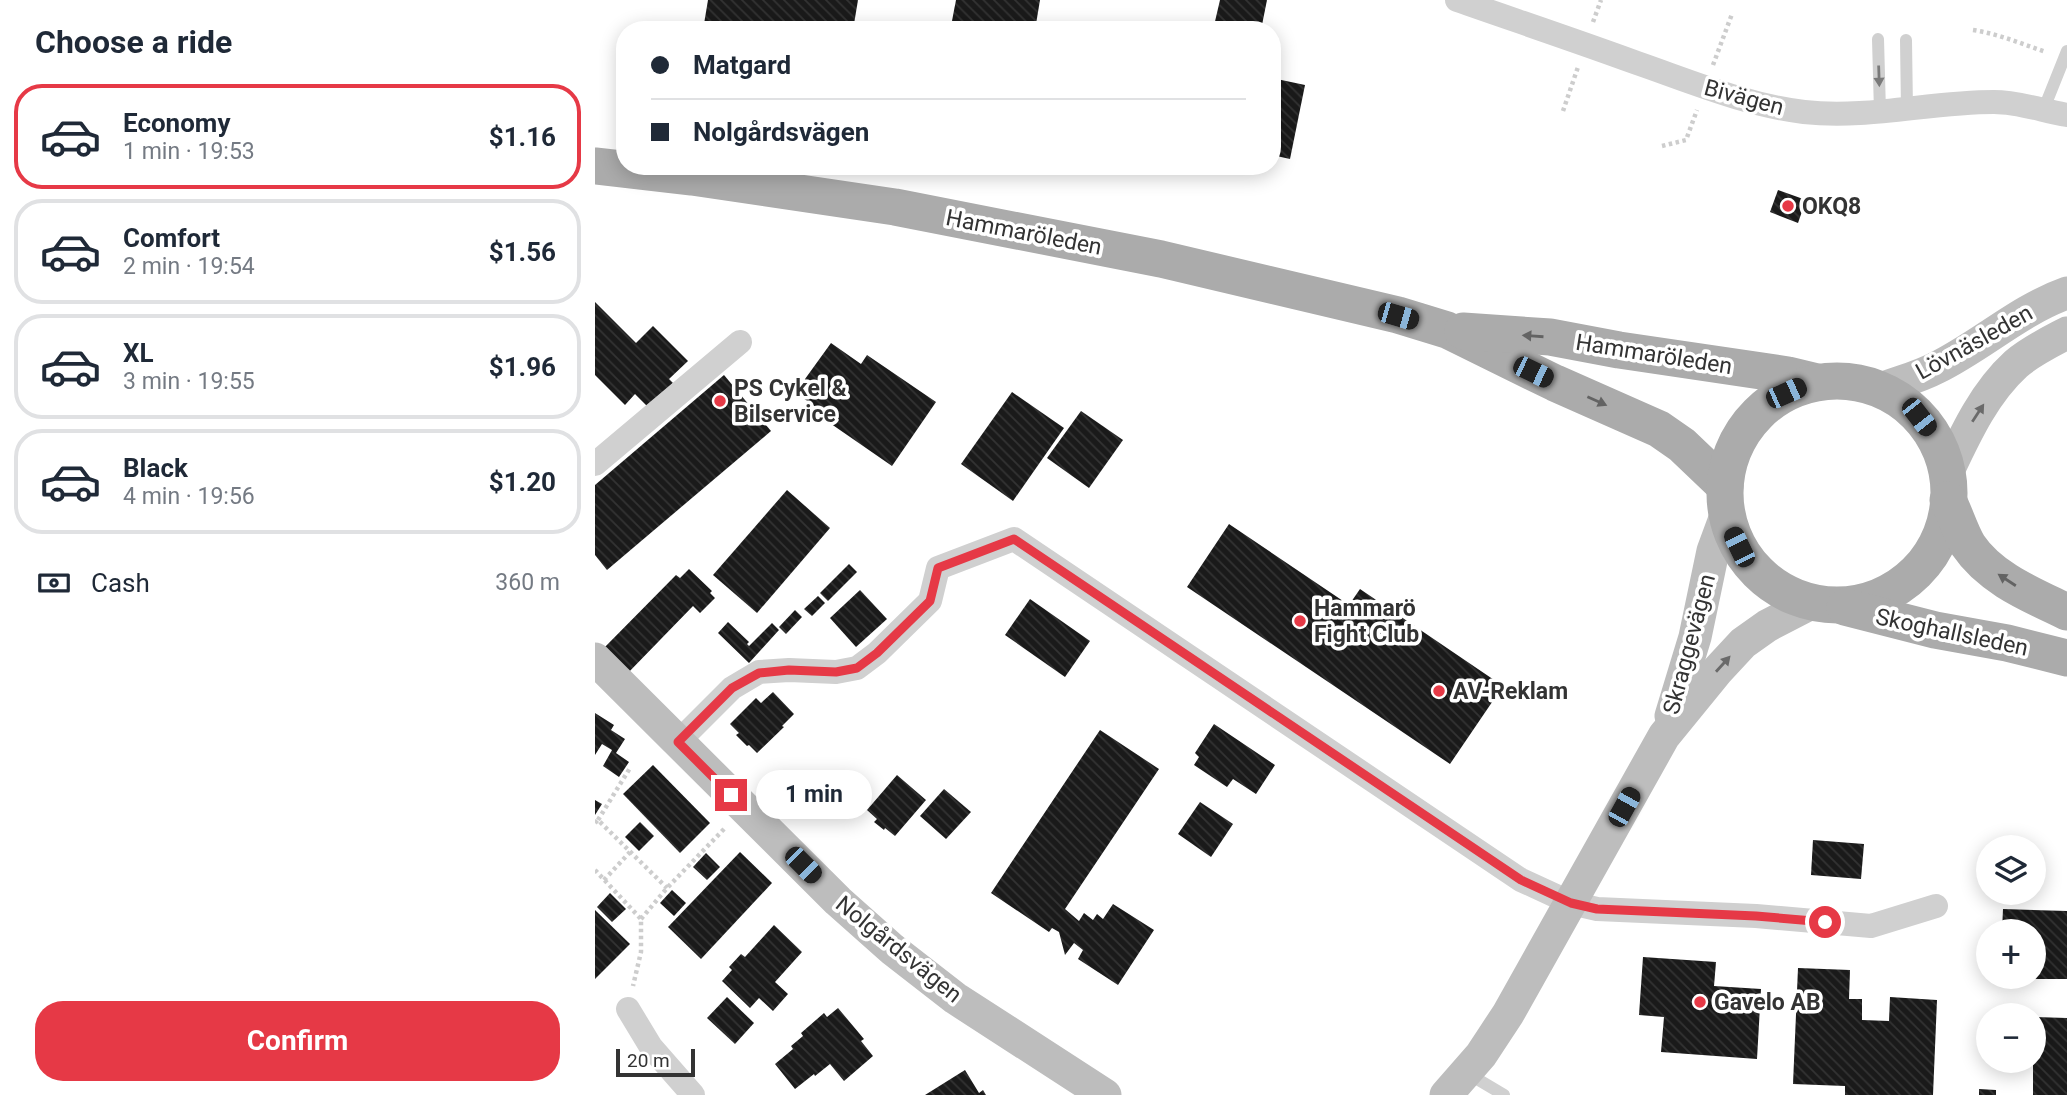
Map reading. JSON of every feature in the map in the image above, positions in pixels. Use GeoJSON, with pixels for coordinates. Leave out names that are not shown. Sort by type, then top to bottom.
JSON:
{"type":"FeatureCollection","features":[{"type":"Feature","properties":{"kind":"main road","name":"Hammaröleden"},"geometry":{"type":"LineString","coordinates":[[595,166],[616,168]]}},
{"type":"Feature","properties":{"kind":"main road","name":"Hammaröleden"},"geometry":{"type":"LineString","coordinates":[[674,175],[909,209],[1161,259],[1447,330],[1555,383],[1659,429],[1682,445],[1726,500]]}},
{"type":"Feature","properties":{"kind":"main road","name":"Hammaröleden"},"geometry":{"type":"LineString","coordinates":[[1447,330],[1550,337],[1619,351],[1788,375],[1818,382]]}},
{"type":"Feature","properties":{"kind":"main road"},"geometry":{"type":"LineString","coordinates":[[1948,486],[1945,520],[1928,559],[1914,575],[1897,587],[1858,603],[1825,604],[1784,591],[1758,572],[1739,547],[1732,532],[1726,500],[1727,470],[1739,438],[1759,412],[1786,393],[1818,382],[1850,381],[1881,389],[1901,401],[1919,417],[1937,443],[1948,486],[1968,544],[1992,570],[2009,582],[2067,612]]}},
{"type":"Feature","properties":{"kind":"main road","name":"Skoghallsleden"},"geometry":{"type":"LineString","coordinates":[[1825,604],[1935,631],[2007,643],[2067,658]]}},
{"type":"Feature","properties":{"kind":"street","name":"Bivägen"},"geometry":{"type":"LineString","coordinates":[[1457,0],[1773,108],[1840,114],[1880,113],[1997,102],[2055,113],[2067,128]]}},
{"type":"Feature","properties":{"kind":"street","name":"Lövnäsleden"},"geometry":{"type":"LineString","coordinates":[[1881,389],[1936,368],[2051,298],[2067,293]]}},
{"type":"Feature","properties":{"kind":"street","name":"Lövnäsleden"},"geometry":{"type":"LineString","coordinates":[[1948,486],[1968,429],[1993,391],[2016,364],[2067,333]]}},
{"type":"Feature","properties":{"kind":"street"},"geometry":{"type":"LineString","coordinates":[[595,464],[740,342]]}},
{"type":"Feature","properties":{"kind":"street","name":"Skraggevägen"},"geometry":{"type":"LineString","coordinates":[[1664,736],[1695,636],[1726,500]]}},
{"type":"Feature","properties":{"kind":"street"},"geometry":{"type":"LineString","coordinates":[[678,742],[732,688],[759,673],[789,670],[836,672],[857,668],[877,653],[930,601],[938,568],[1014,539],[1521,880],[1571,903],[1597,909],[1756,916],[1871,926],[1937,906]]}},
{"type":"Feature","properties":{"kind":"street","name":"Skraggevägen"},"geometry":{"type":"LineString","coordinates":[[1456,1084],[1508,1014],[1664,736],[1743,643],[1766,626],[1825,604]]}},
{"type":"Feature","properties":{"kind":"street","name":"Nolgårdsvägen"},"geometry":{"type":"LineString","coordinates":[[595,659],[838,901],[892,949],[955,998],[1105,1095]]}},
{"type":"Feature","properties":{"kind":"street"},"geometry":{"type":"LineString","coordinates":[[628,1009],[651,1047],[693,1095]]}},
{"type":"Feature","properties":{"kind":"lane"},"geometry":{"type":"LineString","coordinates":[[1878,39],[1880,113]]}},
{"type":"Feature","properties":{"kind":"lane"},"geometry":{"type":"LineString","coordinates":[[1906,40],[1907,110]]}},
{"type":"Feature","properties":{"kind":"lane"},"geometry":{"type":"LineString","coordinates":[[2055,113],[2065,55]]}},
{"type":"Feature","properties":{"kind":"lane"},"geometry":{"type":"LineString","coordinates":[[1456,1084],[1504,1095]]}},
{"type":"Feature","properties":{"kind":"path"},"geometry":{"type":"LineString","coordinates":[[1973,30],[2065,55]]}},
{"type":"Feature","properties":{"kind":"path"},"geometry":{"type":"LineString","coordinates":[[630,768],[596,821],[667,888]]}},
{"type":"Feature","properties":{"kind":"path"},"geometry":{"type":"LineString","coordinates":[[628,1009],[641,951],[641,919],[734,819]]}},
{"type":"Feature","properties":{"kind":"path"},"geometry":{"type":"LineString","coordinates":[[604,880],[630,852]]}},
{"type":"Feature","properties":{"kind":"path"},"geometry":{"type":"LineString","coordinates":[[595,870],[641,919]]}},
{"type":"Feature","properties":{"kind":"building"},"geometry":{"type":"Polygon","coordinates":[[[708,0],[858,0],[854,21],[704,21],[708,0]]]}},
{"type":"Feature","properties":{"kind":"building"},"geometry":{"type":"Polygon","coordinates":[[[956,0],[1040,0],[1036,21],[952,21],[956,0]]]}},
{"type":"Feature","properties":{"kind":"building"},"geometry":{"type":"Polygon","coordinates":[[[1220,0],[1267,0],[1263,21],[1215,21],[1220,0]]]}},
{"type":"Feature","properties":{"kind":"building"},"geometry":{"type":"Polygon","coordinates":[[[1281,80],[1305,85],[1290,159],[1281,157],[1281,80]]]}},
{"type":"Feature","properties":{"kind":"building","name":"OKQ8"},"geometry":{"type":"Polygon","coordinates":[[[1778,190],[1806,200],[1798,223],[1770,212],[1778,190]]]}},
{"type":"Feature","properties":{"kind":"building"},"geometry":{"type":"Polygon","coordinates":[[[595,302],[636,343],[653,326],[688,361],[669,379],[673,383],[648,407],[635,394],[625,405],[595,375],[595,302]]]}},
{"type":"Feature","properties":{"kind":"building"},"geometry":{"type":"Polygon","coordinates":[[[831,343],[861,364],[867,355],[936,402],[892,466],[824,419],[827,415],[803,398],[805,379],[831,343]]]}},
{"type":"Feature","properties":{"kind":"building"},"geometry":{"type":"Polygon","coordinates":[[[724,375],[771,431],[607,570],[595,555],[595,485],[724,375]]]}},
{"type":"Feature","properties":{"kind":"building"},"geometry":{"type":"Polygon","coordinates":[[[1012,392],[1064,428],[1013,501],[961,464],[1012,392]]]}},
{"type":"Feature","properties":{"kind":"building"},"geometry":{"type":"Polygon","coordinates":[[[1081,411],[1123,440],[1089,488],[1047,458],[1081,411]]]}},
{"type":"Feature","properties":{"kind":"building"},"geometry":{"type":"Polygon","coordinates":[[[787,490],[830,528],[757,613],[713,575],[787,490]]]}},
{"type":"Feature","properties":{"kind":"building"},"geometry":{"type":"Polygon","coordinates":[[[1229,524],[1349,605],[1360,589],[1503,686],[1450,764],[1187,587],[1229,524]]]}},
{"type":"Feature","properties":{"kind":"building"},"geometry":{"type":"Polygon","coordinates":[[[849,564],[857,572],[828,601],[820,593],[849,564]]]}},
{"type":"Feature","properties":{"kind":"building"},"geometry":{"type":"Polygon","coordinates":[[[689,569],[712,591],[710,593],[715,598],[700,613],[693,606],[626,675],[601,651],[676,575],[680,578],[689,569]]]}},
{"type":"Feature","properties":{"kind":"building"},"geometry":{"type":"Polygon","coordinates":[[[860,590],[887,619],[856,647],[830,618],[860,590]]]}},
{"type":"Feature","properties":{"kind":"building"},"geometry":{"type":"Polygon","coordinates":[[[818,596],[825,603],[812,616],[804,609],[818,596]]]}},
{"type":"Feature","properties":{"kind":"building"},"geometry":{"type":"Polygon","coordinates":[[[1030,599],[1090,641],[1065,677],[1005,635],[1030,599]]]}},
{"type":"Feature","properties":{"kind":"building"},"geometry":{"type":"Polygon","coordinates":[[[795,610],[802,617],[786,634],[779,627],[795,610]]]}},
{"type":"Feature","properties":{"kind":"building"},"geometry":{"type":"Polygon","coordinates":[[[728,622],[749,642],[749,646],[772,623],[779,630],[749,663],[718,633],[728,622]]]}},
{"type":"Feature","properties":{"kind":"building"},"geometry":{"type":"Polygon","coordinates":[[[773,692],[794,714],[757,753],[736,735],[739,733],[730,724],[756,698],[761,703],[773,692]]]}},
{"type":"Feature","properties":{"kind":"building"},"geometry":{"type":"Polygon","coordinates":[[[595,713],[614,725],[611,730],[625,739],[616,753],[629,762],[619,777],[603,766],[612,750],[602,744],[595,755],[595,713]]]}},
{"type":"Feature","properties":{"kind":"building"},"geometry":{"type":"Polygon","coordinates":[[[1214,724],[1275,765],[1256,794],[1233,779],[1227,787],[1194,765],[1199,757],[1195,753],[1214,724]]]}},
{"type":"Feature","properties":{"kind":"building"},"geometry":{"type":"Polygon","coordinates":[[[1100,730],[1159,769],[1065,909],[1079,921],[1084,913],[1093,920],[1097,914],[1103,919],[1113,904],[1154,930],[1118,985],[1078,959],[1083,950],[1074,943],[1065,955],[1059,932],[1052,928],[1049,932],[991,893],[1100,730]]]}},
{"type":"Feature","properties":{"kind":"building"},"geometry":{"type":"Polygon","coordinates":[[[653,765],[710,823],[680,853],[623,794],[653,765]]]}},
{"type":"Feature","properties":{"kind":"building"},"geometry":{"type":"Polygon","coordinates":[[[897,775],[926,800],[895,836],[874,822],[877,819],[867,810],[897,775]]]}},
{"type":"Feature","properties":{"kind":"building"},"geometry":{"type":"Polygon","coordinates":[[[804,781],[814,789],[808,795],[799,787],[804,781]]]}},
{"type":"Feature","properties":{"kind":"building"},"geometry":{"type":"Polygon","coordinates":[[[944,789],[971,812],[946,839],[920,816],[944,789]]]}},
{"type":"Feature","properties":{"kind":"building"},"geometry":{"type":"Polygon","coordinates":[[[595,800],[602,804],[595,815],[595,800]]]}},
{"type":"Feature","properties":{"kind":"building"},"geometry":{"type":"Polygon","coordinates":[[[1200,802],[1233,824],[1211,857],[1178,834],[1200,802]]]}},
{"type":"Feature","properties":{"kind":"building"},"geometry":{"type":"Polygon","coordinates":[[[640,822],[654,836],[639,851],[625,837],[640,822]]]}},
{"type":"Feature","properties":{"kind":"building"},"geometry":{"type":"Polygon","coordinates":[[[1813,840],[1864,844],[1861,879],[1811,875],[1813,840]]]}},
{"type":"Feature","properties":{"kind":"building"},"geometry":{"type":"Polygon","coordinates":[[[740,852],[772,883],[701,959],[668,927],[740,852]]]}},
{"type":"Feature","properties":{"kind":"building"},"geometry":{"type":"Polygon","coordinates":[[[706,853],[720,867],[707,880],[693,867],[706,853]]]}},
{"type":"Feature","properties":{"kind":"building"},"geometry":{"type":"Polygon","coordinates":[[[672,890],[686,903],[674,916],[660,903],[672,890]]]}},
{"type":"Feature","properties":{"kind":"building"},"geometry":{"type":"Polygon","coordinates":[[[610,893],[626,909],[612,922],[597,907],[610,893]]]}},
{"type":"Feature","properties":{"kind":"building"},"geometry":{"type":"Polygon","coordinates":[[[2003,909],[2067,911],[2067,979],[2046,979],[2046,919],[2003,919],[2003,909]]]}},
{"type":"Feature","properties":{"kind":"building"},"geometry":{"type":"Polygon","coordinates":[[[595,910],[630,944],[595,979],[595,910]]]}},
{"type":"Feature","properties":{"kind":"building"},"geometry":{"type":"Polygon","coordinates":[[[774,925],[802,952],[775,982],[788,994],[773,1011],[759,998],[750,1008],[722,981],[732,970],[729,967],[741,954],[745,957],[774,925]]]}},
{"type":"Feature","properties":{"kind":"building","name":"Gavelo AB"},"geometry":{"type":"Polygon","coordinates":[[[1643,957],[1716,962],[1714,986],[1761,989],[1757,1059],[1661,1052],[1664,1017],[1639,1015],[1643,957]]]}},
{"type":"Feature","properties":{"kind":"building"},"geometry":{"type":"Polygon","coordinates":[[[1798,968],[1850,970],[1849,999],[1862,999],[1862,1020],[1889,1021],[1890,997],[1937,1000],[1933,1095],[1845,1095],[1845,1086],[1793,1084],[1798,968]]]}},
{"type":"Feature","properties":{"kind":"building"},"geometry":{"type":"Polygon","coordinates":[[[727,997],[754,1023],[735,1044],[707,1018],[727,997]]]}},
{"type":"Feature","properties":{"kind":"building"},"geometry":{"type":"Polygon","coordinates":[[[838,1008],[864,1039],[861,1041],[873,1056],[844,1081],[830,1064],[795,1089],[775,1064],[793,1049],[791,1046],[803,1036],[801,1033],[824,1013],[827,1017],[838,1008]]]}},
{"type":"Feature","properties":{"kind":"building"},"geometry":{"type":"Polygon","coordinates":[[[2046,1017],[2067,1018],[2067,1095],[2033,1095],[2033,1073],[2046,1073],[2046,1017]]]}},
{"type":"Feature","properties":{"kind":"building"},"geometry":{"type":"Polygon","coordinates":[[[965,1070],[979,1093],[983,1090],[986,1095],[925,1095],[965,1070]]]}},
{"type":"Feature","properties":{"kind":"building"},"geometry":{"type":"Polygon","coordinates":[[[1979,1089],[1996,1090],[1996,1095],[1979,1095],[1979,1089]]]}},
{"type":"Feature","properties":{"kind":"place","name":"OKQ8"},"geometry":{"type":"Point","coordinates":[1788,206]}},
{"type":"Feature","properties":{"kind":"place","name":"PS Cykel & Bilservice"},"geometry":{"type":"Point","coordinates":[720,401]}},
{"type":"Feature","properties":{"kind":"place","name":"Hammarö Fight Club"},"geometry":{"type":"Point","coordinates":[1300,621]}},
{"type":"Feature","properties":{"kind":"place","name":"AV-Reklam"},"geometry":{"type":"Point","coordinates":[1439,691]}},
{"type":"Feature","properties":{"kind":"place","name":"Gavelo AB"},"geometry":{"type":"Point","coordinates":[1700,1002]}},
{"type":"Feature","properties":{"kind":"route"},"geometry":{"type":"LineString","coordinates":[[731,795],[678,742],[732,688],[759,673],[789,670],[836,672],[857,668],[877,653],[930,601],[938,568],[1014,539],[1521,880],[1571,903],[1597,909],[1825,922]]}}]}
